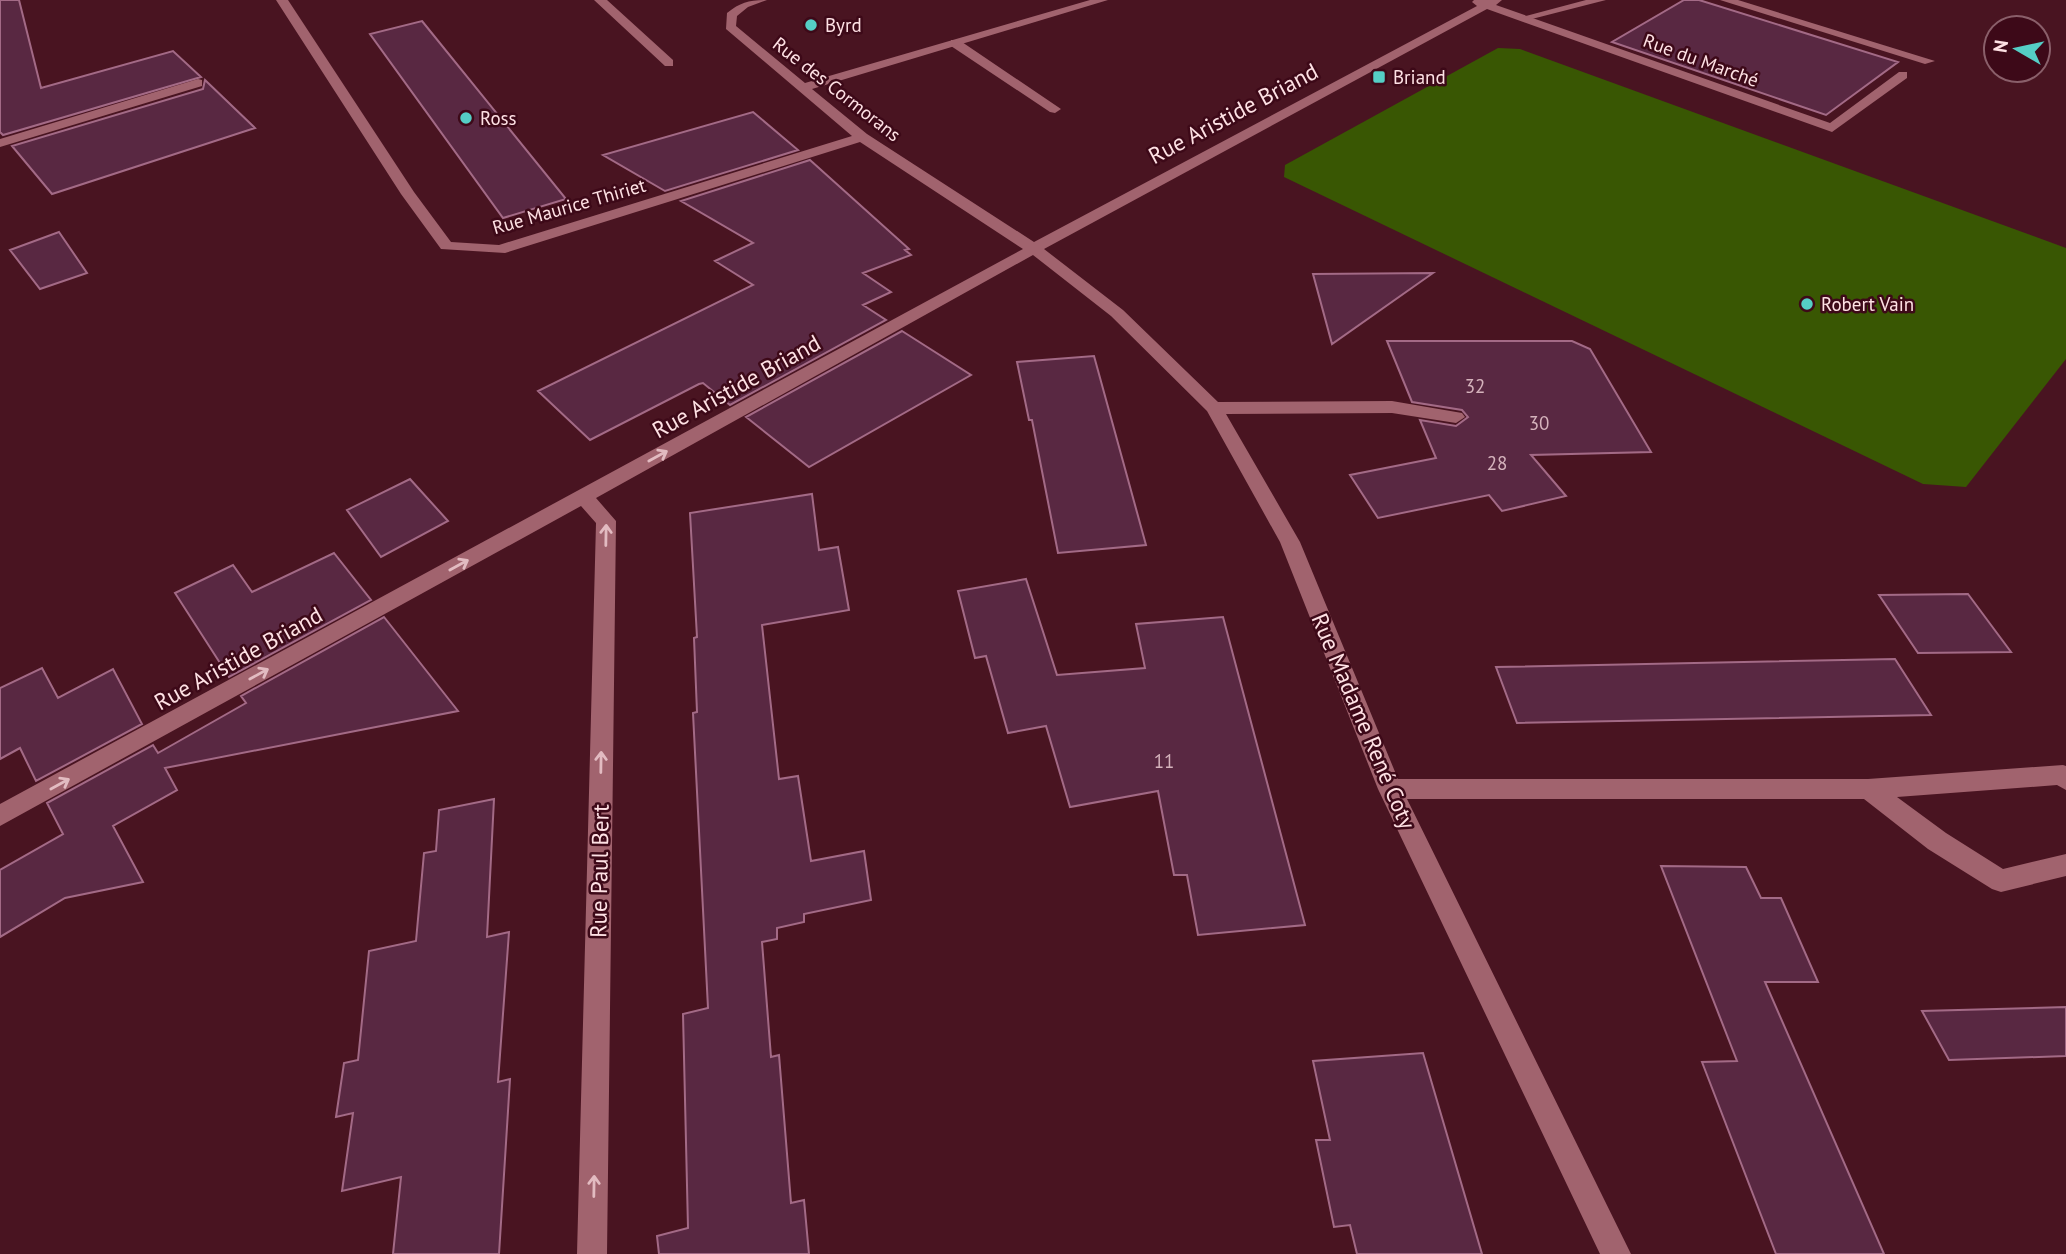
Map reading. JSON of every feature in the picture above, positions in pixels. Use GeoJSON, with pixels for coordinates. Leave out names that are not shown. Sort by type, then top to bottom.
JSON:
{"type":"FeatureCollection","features":[{"type":"Feature","properties":{"kind":"street","name":"Rue Maurice Thiriet"},"geometry":{"type":"LineString","coordinates":[[282,0],[408,194],[446,246],[500,250],[862,137]]}},
{"type":"Feature","properties":{"kind":"street"},"geometry":{"type":"LineString","coordinates":[[600,0],[669,63]]}},
{"type":"Feature","properties":{"kind":"street","name":"Rue des Cormorans"},"geometry":{"type":"LineString","coordinates":[[761,0],[744,5],[731,15],[730,27],[862,137],[1033,249]]}},
{"type":"Feature","properties":{"kind":"street"},"geometry":{"type":"LineString","coordinates":[[802,88],[1102,0]]}},
{"type":"Feature","properties":{"kind":"street"},"geometry":{"type":"LineString","coordinates":[[1524,18],[1600,0]]}},
{"type":"Feature","properties":{"kind":"street"},"geometry":{"type":"LineString","coordinates":[[1726,0],[1929,61]]}},
{"type":"Feature","properties":{"kind":"street","name":"Rue du Marché"},"geometry":{"type":"LineString","coordinates":[[1486,2],[1832,128],[1903,75]]}},
{"type":"Feature","properties":{"kind":"street","name":"Rue Aristide Briand"},"geometry":{"type":"LineString","coordinates":[[0,817],[1486,2]]}},
{"type":"Feature","properties":{"kind":"street"},"geometry":{"type":"LineString","coordinates":[[955,43],[1055,109]]}},
{"type":"Feature","properties":{"kind":"street"},"geometry":{"type":"LineString","coordinates":[[0,143],[198,83]]}},
{"type":"Feature","properties":{"kind":"street","name":"Rue Madame René Coty"},"geometry":{"type":"LineString","coordinates":[[1033,249],[1117,313],[1214,408],[1290,542],[1390,789],[1616,1254]]}},
{"type":"Feature","properties":{"kind":"street"},"geometry":{"type":"LineString","coordinates":[[1214,408],[1392,407],[1455,416]]}},
{"type":"Feature","properties":{"kind":"street","name":"Rue Paul Bert"},"geometry":{"type":"LineString","coordinates":[[584,497],[606,521],[592,1254]]}},
{"type":"Feature","properties":{"kind":"street"},"geometry":{"type":"LineString","coordinates":[[1390,789],[1868,789],[2063,775],[2066,779]]}},
{"type":"Feature","properties":{"kind":"street"},"geometry":{"type":"LineString","coordinates":[[1868,789],[1937,841],[2001,881],[2066,865]]}},
{"type":"Feature","properties":{"kind":"green space","name":"Robert Vain"},"geometry":{"type":"Polygon","coordinates":[[[1498,48],[1520,49],[2066,248],[2066,359],[1966,487],[1923,484],[1284,177],[1285,165],[1498,48]]]}},
{"type":"Feature","properties":{"kind":"building"},"geometry":{"type":"Polygon","coordinates":[[[0,0],[19,0],[41,88],[173,51],[201,77],[3,135],[0,132],[0,0]]]}},
{"type":"Feature","properties":{"kind":"building"},"geometry":{"type":"Polygon","coordinates":[[[1684,0],[1699,0],[1898,62],[1826,115],[1612,42],[1684,0]]]}},
{"type":"Feature","properties":{"kind":"building","name":"Ross"},"geometry":{"type":"Polygon","coordinates":[[[422,21],[566,199],[503,218],[370,34],[422,21]]]}},
{"type":"Feature","properties":{"kind":"building"},"geometry":{"type":"Polygon","coordinates":[[[205,80],[255,128],[52,194],[12,146],[203,89],[205,80]]]}},
{"type":"Feature","properties":{"kind":"building"},"geometry":{"type":"Polygon","coordinates":[[[753,112],[798,150],[665,191],[603,155],[753,112]]]}},
{"type":"Feature","properties":{"kind":"building"},"geometry":{"type":"Polygon","coordinates":[[[810,160],[909,249],[905,250],[911,255],[863,273],[891,292],[863,305],[886,320],[730,405],[703,383],[699,384],[590,440],[538,391],[753,285],[715,261],[753,243],[681,201],[810,160]]]}},
{"type":"Feature","properties":{"kind":"building"},"geometry":{"type":"Polygon","coordinates":[[[59,232],[87,273],[40,289],[10,250],[59,232]]]}},
{"type":"Feature","properties":{"kind":"building"},"geometry":{"type":"Polygon","coordinates":[[[1433,273],[1332,344],[1313,274],[1433,273]]]}},
{"type":"Feature","properties":{"kind":"building"},"geometry":{"type":"Polygon","coordinates":[[[902,331],[971,375],[809,467],[746,417],[902,331]]]}},
{"type":"Feature","properties":{"kind":"building"},"geometry":{"type":"Polygon","coordinates":[[[1387,341],[1572,341],[1590,349],[1651,452],[1531,455],[1566,496],[1502,511],[1489,495],[1378,518],[1350,475],[1436,458],[1420,420],[1456,426],[1468,417],[1462,410],[1412,402],[1387,341]]]}},
{"type":"Feature","properties":{"kind":"building"},"geometry":{"type":"Polygon","coordinates":[[[1094,356],[1146,545],[1058,553],[1032,420],[1029,420],[1017,362],[1094,356]]]}},
{"type":"Feature","properties":{"kind":"building"},"geometry":{"type":"Polygon","coordinates":[[[410,479],[448,521],[381,557],[347,510],[410,479]]]}},
{"type":"Feature","properties":{"kind":"building"},"geometry":{"type":"Polygon","coordinates":[[[812,494],[819,550],[838,547],[849,610],[762,625],[779,779],[798,776],[811,861],[864,851],[871,900],[804,914],[804,922],[777,928],[777,939],[762,942],[771,1057],[779,1055],[791,1203],[804,1200],[809,1254],[659,1254],[657,1236],[688,1228],[683,1014],[708,1008],[693,713],[697,712],[694,638],[697,637],[690,513],[812,494]]]}},
{"type":"Feature","properties":{"kind":"building"},"geometry":{"type":"Polygon","coordinates":[[[334,553],[371,600],[229,677],[175,593],[233,565],[252,592],[334,553]]]}},
{"type":"Feature","properties":{"kind":"building"},"geometry":{"type":"Polygon","coordinates":[[[1026,579],[1057,675],[1145,668],[1136,624],[1223,617],[1305,925],[1198,935],[1187,875],[1174,875],[1158,791],[1070,807],[1046,726],[1008,733],[986,656],[975,658],[958,591],[1026,579]]]}},
{"type":"Feature","properties":{"kind":"building"},"geometry":{"type":"Polygon","coordinates":[[[1968,594],[2011,652],[1918,653],[1879,595],[1968,594]]]}},
{"type":"Feature","properties":{"kind":"building"},"geometry":{"type":"Polygon","coordinates":[[[384,617],[458,711],[165,768],[177,790],[113,826],[143,882],[65,898],[0,937],[0,870],[63,834],[47,803],[153,745],[158,753],[246,703],[241,696],[384,617]]]}},
{"type":"Feature","properties":{"kind":"building"},"geometry":{"type":"Polygon","coordinates":[[[1895,659],[1931,715],[1517,723],[1496,667],[1895,659]]]}},
{"type":"Feature","properties":{"kind":"building"},"geometry":{"type":"Polygon","coordinates":[[[42,668],[58,698],[113,669],[142,724],[36,781],[20,748],[0,759],[0,688],[42,668]]]}},
{"type":"Feature","properties":{"kind":"building"},"geometry":{"type":"Polygon","coordinates":[[[494,799],[487,937],[509,932],[498,1082],[510,1079],[499,1254],[393,1254],[401,1177],[342,1191],[353,1113],[336,1117],[344,1063],[358,1060],[369,951],[416,941],[424,853],[436,851],[439,810],[494,799]]]}},
{"type":"Feature","properties":{"kind":"building"},"geometry":{"type":"Polygon","coordinates":[[[1661,866],[1746,867],[1761,898],[1781,898],[1818,982],[1765,982],[1884,1254],[1776,1254],[1702,1062],[1737,1061],[1661,866]]]}},
{"type":"Feature","properties":{"kind":"building"},"geometry":{"type":"Polygon","coordinates":[[[2066,1007],[2066,1056],[1949,1060],[1922,1011],[2066,1007]]]}},
{"type":"Feature","properties":{"kind":"building"},"geometry":{"type":"Polygon","coordinates":[[[1423,1053],[1482,1254],[1357,1254],[1350,1225],[1334,1227],[1316,1140],[1330,1140],[1313,1061],[1423,1053]]]}},
{"type":"Feature","properties":{"kind":"place","name":"Byrd"},"geometry":{"type":"Point","coordinates":[811,25]}},
{"type":"Feature","properties":{"kind":"place","name":"Briand"},"geometry":{"type":"Point","coordinates":[1379,77]}},
{"type":"Feature","properties":{"kind":"place","name":"Ross"},"geometry":{"type":"Point","coordinates":[466,118]}},
{"type":"Feature","properties":{"kind":"place","name":"Robert Vain"},"geometry":{"type":"Point","coordinates":[1807,304]}}]}
